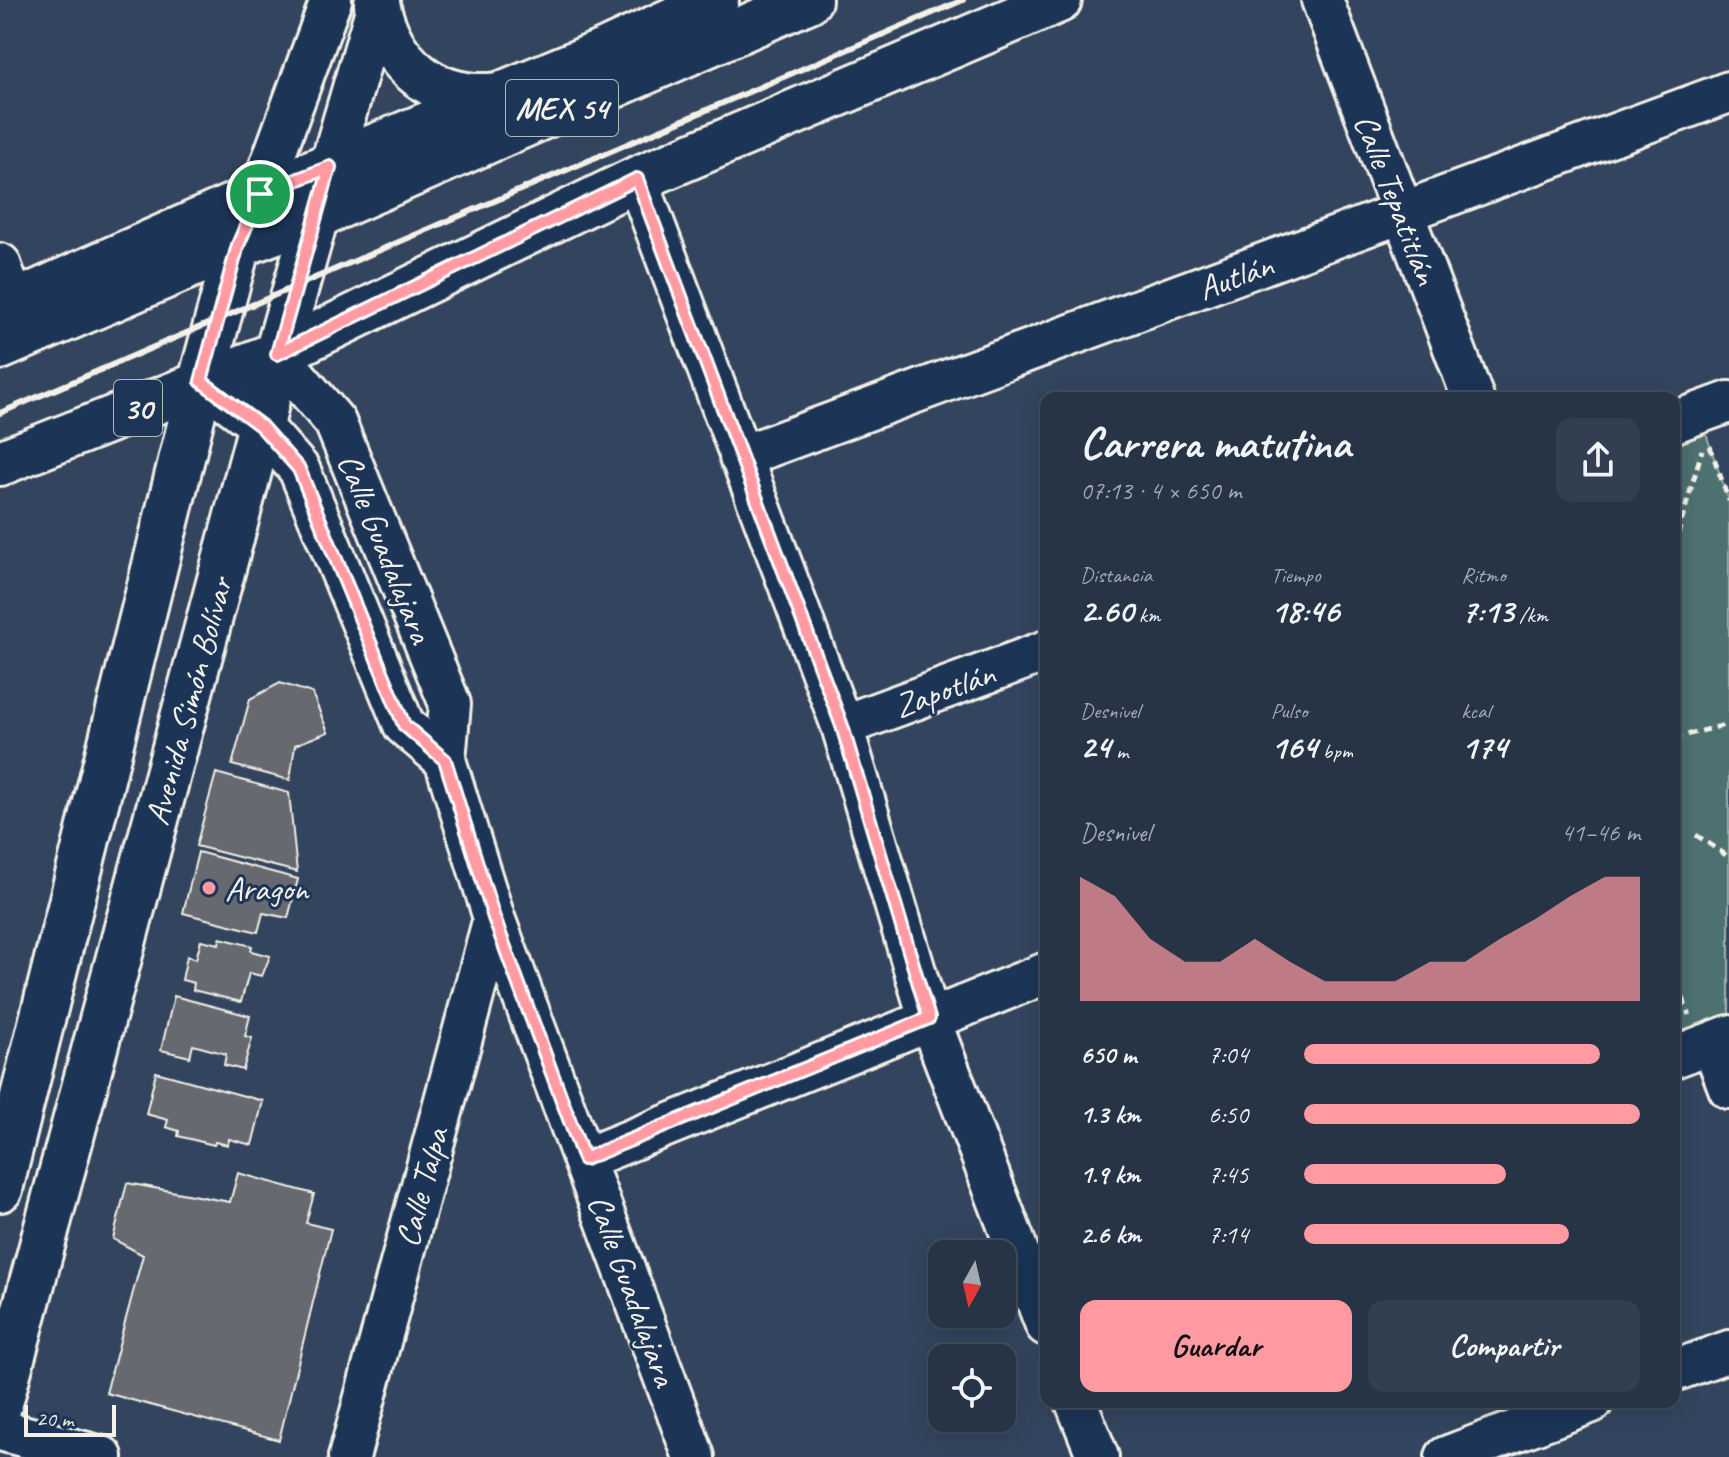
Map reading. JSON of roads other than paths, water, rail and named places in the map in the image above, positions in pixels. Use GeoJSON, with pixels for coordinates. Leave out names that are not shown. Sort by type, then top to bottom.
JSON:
{"type":"FeatureCollection","features":[{"type":"Feature","properties":{"kind":"main road","name":"MEX 54"},"geometry":{"type":"LineString","coordinates":[[260,194],[501,95],[716,0]]}},
{"type":"Feature","properties":{"kind":"main road","name":"MEX 54"},"geometry":{"type":"LineString","coordinates":[[316,216],[809,0]]}},
{"type":"Feature","properties":{"kind":"main road","name":"MEX 54"},"geometry":{"type":"LineString","coordinates":[[277,354],[637,179],[1059,0]]}},
{"type":"Feature","properties":{"kind":"main road"},"geometry":{"type":"LineString","coordinates":[[378,2],[389,43],[414,73],[446,91],[483,97],[501,95]]}},
{"type":"Feature","properties":{"kind":"main road","name":"Avenida Simón Bolívar"},"geometry":{"type":"LineString","coordinates":[[0,1403],[261,426],[277,354],[330,167]]}},
{"type":"Feature","properties":{"kind":"main road","name":"Avenida Simón Bolívar"},"geometry":{"type":"LineString","coordinates":[[0,1189],[201,381],[238,245],[260,194]]}},
{"type":"Feature","properties":{"kind":"main road"},"geometry":{"type":"LineString","coordinates":[[5,292],[260,194]]}},
{"type":"Feature","properties":{"kind":"main road"},"geometry":{"type":"LineString","coordinates":[[0,347],[238,245],[316,216]]}},
{"type":"Feature","properties":{"kind":"main road","name":"30"},"geometry":{"type":"LineString","coordinates":[[0,463],[201,381],[277,354]]}},
{"type":"Feature","properties":{"kind":"street","name":"Avenida Simón Bolívar"},"geometry":{"type":"LineString","coordinates":[[260,194],[331,0]]}},
{"type":"Feature","properties":{"kind":"street","name":"Calle Tepatitlán"},"geometry":{"type":"LineString","coordinates":[[1322,0],[1471,392]]}},
{"type":"Feature","properties":{"kind":"street","name":"Avenida Simón Bolívar"},"geometry":{"type":"LineString","coordinates":[[330,167],[378,2]]}},
{"type":"Feature","properties":{"kind":"street","name":"Autlán"},"geometry":{"type":"LineString","coordinates":[[740,457],[1729,92]]}},
{"type":"Feature","properties":{"kind":"street"},"geometry":{"type":"LineString","coordinates":[[637,179],[842,726],[929,1018],[1040,1302]]}},
{"type":"Feature","properties":{"kind":"street","name":"Calle Guadalajara"},"geometry":{"type":"LineString","coordinates":[[277,354],[335,422],[450,704],[445,760],[494,918],[694,1457]]}},
{"type":"Feature","properties":{"kind":"street","name":"Calle Guadalajara"},"geometry":{"type":"LineString","coordinates":[[201,381],[261,426],[299,469],[404,725],[445,760]]}},
{"type":"Feature","properties":{"kind":"street"},"geometry":{"type":"LineString","coordinates":[[1680,420],[1727,408]]}},
{"type":"Feature","properties":{"kind":"street","name":"Zapotlán"},"geometry":{"type":"LineString","coordinates":[[842,726],[1040,653]]}},
{"type":"Feature","properties":{"kind":"street","name":"Calle Talpa"},"geometry":{"type":"LineString","coordinates":[[349,1457],[494,918]]}},
{"type":"Feature","properties":{"kind":"street"},"geometry":{"type":"LineString","coordinates":[[584,1159],[1040,975]]}},
{"type":"Feature","properties":{"kind":"street"},"geometry":{"type":"LineString","coordinates":[[1680,1053],[1711,1033],[1729,1088]]}},
{"type":"Feature","properties":{"kind":"street"},"geometry":{"type":"LineString","coordinates":[[1680,1369],[1729,1351]]}},
{"type":"Feature","properties":{"kind":"street"},"geometry":{"type":"LineString","coordinates":[[1078,1408],[1098,1457]]}},
{"type":"Feature","properties":{"kind":"street"},"geometry":{"type":"LineString","coordinates":[[1446,1457],[1576,1408]]}},
{"type":"Feature","properties":{"kind":"street"},"geometry":{"type":"LineString","coordinates":[[0,1430],[102,1457]]}},
{"type":"Feature","properties":{"kind":"railway"},"geometry":{"type":"LineString","coordinates":[[0,413],[963,0]]}},
{"type":"Feature","properties":{"kind":"place","name":"Aragon"},"geometry":{"type":"Point","coordinates":[209,888]}}]}
